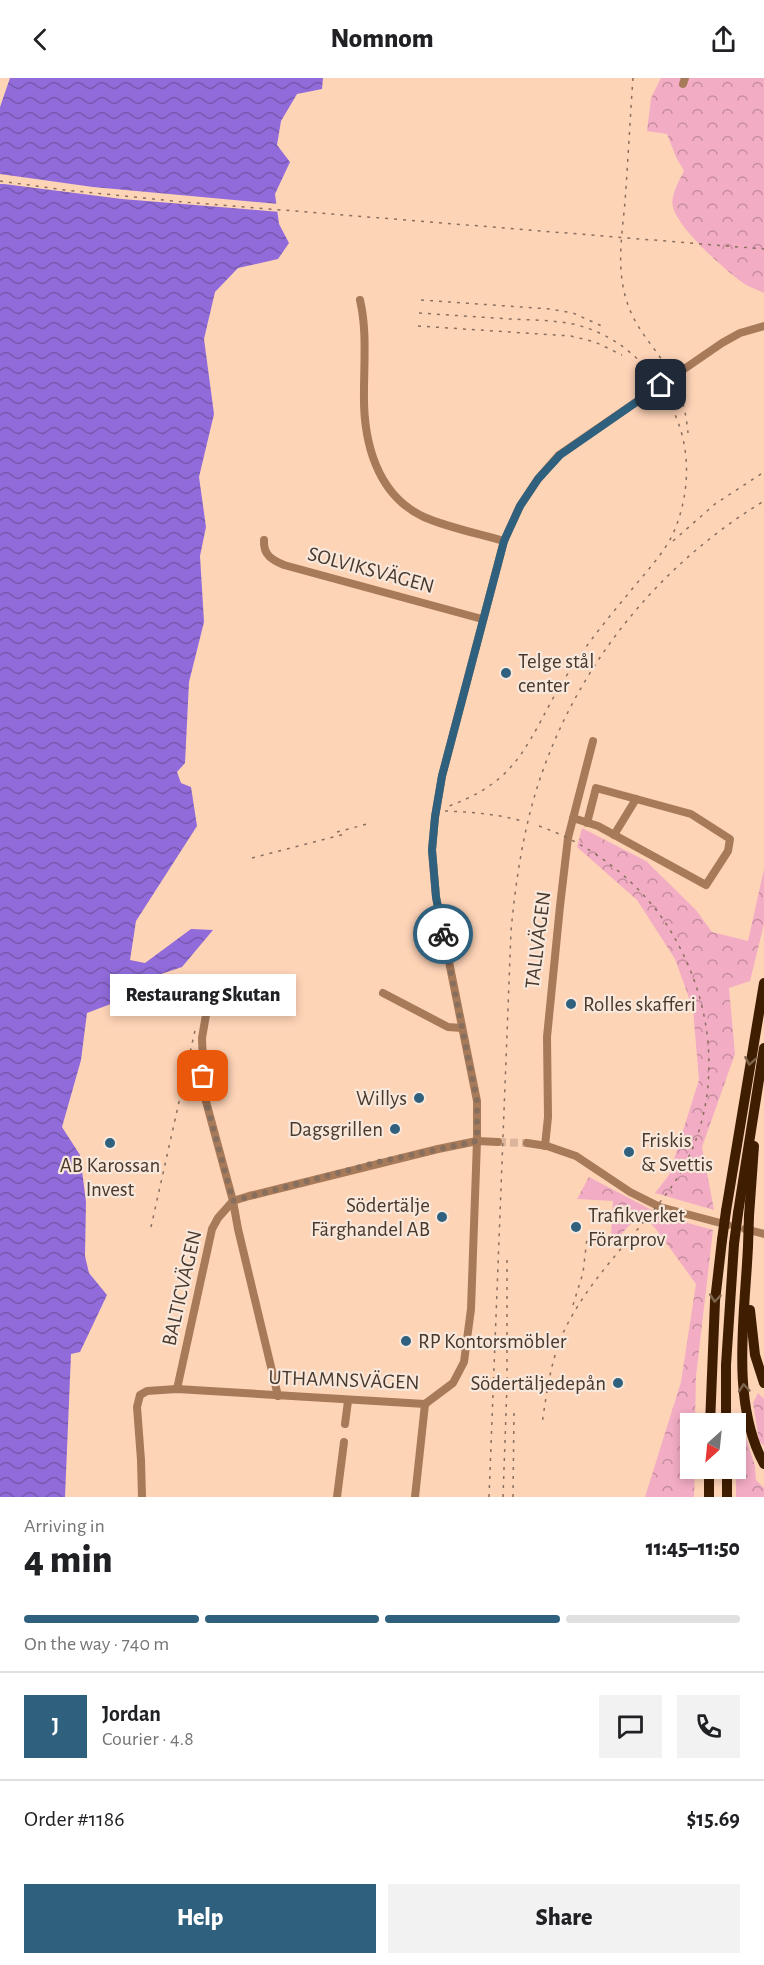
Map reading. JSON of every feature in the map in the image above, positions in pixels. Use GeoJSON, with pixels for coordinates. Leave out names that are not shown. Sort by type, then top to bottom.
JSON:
{"type":"FeatureCollection","features":[{"type":"Feature","properties":{"kind":"highway"},"geometry":{"type":"LineString","coordinates":[[710,1413],[715,1301],[722,1240],[764,983]]}},
{"type":"Feature","properties":{"kind":"highway"},"geometry":{"type":"LineString","coordinates":[[726,1413],[726,1365],[734,1244],[764,1048]]}},
{"type":"Feature","properties":{"kind":"highway"},"geometry":{"type":"LineString","coordinates":[[756,1098],[743,1372],[752,1435],[764,1464]]}},
{"type":"Feature","properties":{"kind":"highway"},"geometry":{"type":"LineString","coordinates":[[747,1272],[755,1355],[764,1383]]}},
{"type":"Feature","properties":{"kind":"highway"},"geometry":{"type":"LineString","coordinates":[[709,1479],[709,1497]]}},
{"type":"Feature","properties":{"kind":"highway"},"geometry":{"type":"LineString","coordinates":[[726,1479],[727,1497]]}},
{"type":"Feature","properties":{"kind":"street"},"geometry":{"type":"LineString","coordinates":[[360,300],[365,319],[366,435],[377,470],[389,490],[408,508],[425,518],[504,541]]}},
{"type":"Feature","properties":{"kind":"street","name":"UTHAMNSVÄGEN"},"geometry":{"type":"LineString","coordinates":[[142,1497],[137,1407],[140,1395],[147,1391],[177,1389],[425,1404],[453,1383],[464,1362],[471,1309],[477,1101],[436,897],[432,850],[442,776],[504,541],[520,506],[538,479],[560,455],[722,343],[740,333],[764,326]]}},
{"type":"Feature","properties":{"kind":"street","name":"SOLVIKSVÄGEN"},"geometry":{"type":"LineString","coordinates":[[264,540],[266,552],[271,559],[284,565],[482,619]]}},
{"type":"Feature","properties":{"kind":"street","name":"TALLVÄGEN"},"geometry":{"type":"LineString","coordinates":[[545,1146],[548,1117],[549,999],[568,838],[593,741]]}},
{"type":"Feature","properties":{"kind":"street"},"geometry":{"type":"LineString","coordinates":[[573,818],[614,834],[706,885],[728,851],[730,839],[691,814],[596,788],[587,823]]}},
{"type":"Feature","properties":{"kind":"street"},"geometry":{"type":"LineString","coordinates":[[614,834],[636,799]]}},
{"type":"Feature","properties":{"kind":"street"},"geometry":{"type":"LineString","coordinates":[[383,993],[448,1027],[462,1028]]}},
{"type":"Feature","properties":{"kind":"street"},"geometry":{"type":"LineString","coordinates":[[206,1004],[202,1038],[204,1095],[233,1201],[237,1229],[278,1396]]}},
{"type":"Feature","properties":{"kind":"street"},"geometry":{"type":"LineString","coordinates":[[233,1201],[379,1162],[477,1141],[498,1142]]}},
{"type":"Feature","properties":{"kind":"street"},"geometry":{"type":"LineString","coordinates":[[527,1143],[576,1156],[630,1192],[660,1207],[764,1234]]}},
{"type":"Feature","properties":{"kind":"street","name":"BALTICVÄGEN"},"geometry":{"type":"LineString","coordinates":[[177,1389],[212,1229],[218,1218],[233,1201]]}},
{"type":"Feature","properties":{"kind":"street"},"geometry":{"type":"LineString","coordinates":[[345,1424],[348,1401]]}},
{"type":"Feature","properties":{"kind":"street"},"geometry":{"type":"LineString","coordinates":[[415,1497],[425,1404]]}},
{"type":"Feature","properties":{"kind":"street"},"geometry":{"type":"LineString","coordinates":[[337,1497],[344,1442]]}},
{"type":"Feature","properties":{"kind":"green space"},"geometry":{"type":"Polygon","coordinates":[[[661,78],[764,78],[764,293],[748,286],[722,266],[691,236],[677,216],[672,203],[684,171],[667,134],[647,131],[651,98],[661,78]]]}},
{"type":"Feature","properties":{"kind":"green space"},"geometry":{"type":"Polygon","coordinates":[[[582,828],[646,861],[696,910],[712,932],[748,941],[764,869],[764,924],[750,981],[729,988],[735,1054],[702,1147],[714,1210],[655,1193],[669,1175],[699,1080],[693,1009],[675,959],[637,900],[577,847],[582,828]]]}},
{"type":"Feature","properties":{"kind":"green space"},"geometry":{"type":"Polygon","coordinates":[[[589,1177],[663,1216],[713,1230],[696,1376],[695,1413],[680,1413],[680,1479],[695,1479],[694,1497],[645,1497],[681,1382],[696,1284],[656,1229],[641,1213],[612,1244],[613,1201],[577,1199],[589,1177]]]}},
{"type":"Feature","properties":{"kind":"green space"},"geometry":{"type":"Polygon","coordinates":[[[758,1393],[764,1399],[764,1446],[759,1441],[753,1403],[758,1393]]]}},
{"type":"Feature","properties":{"kind":"green space"},"geometry":{"type":"Polygon","coordinates":[[[746,1438],[755,1466],[756,1480],[764,1488],[764,1497],[736,1497],[736,1479],[746,1479],[746,1438]]]}},
{"type":"Feature","properties":{"kind":"water"},"geometry":{"type":"Polygon","coordinates":[[[10,78],[323,78],[322,89],[297,94],[281,121],[277,145],[290,162],[275,194],[279,224],[289,243],[278,259],[238,268],[215,292],[204,339],[214,414],[199,477],[206,527],[200,556],[204,622],[189,682],[185,763],[177,772],[181,783],[191,787],[197,826],[136,921],[130,960],[145,963],[191,929],[213,930],[182,967],[158,975],[145,991],[87,1013],[81,1060],[62,1127],[80,1155],[86,1202],[85,1256],[89,1273],[107,1295],[80,1352],[71,1354],[65,1497],[0,1497],[0,107],[10,78]]]}},
{"type":"Feature","properties":{"kind":"pier"},"geometry":{"type":"Polygon","coordinates":[[[0,174],[93,187],[279,204],[280,212],[122,199],[0,184],[0,174]]]}},
{"type":"Feature","properties":{"kind":"tunnel"},"geometry":{"type":"LineString","coordinates":[[498,1142],[527,1143]]}},
{"type":"Feature","properties":{"kind":"railway"},"geometry":{"type":"LineString","coordinates":[[633,78],[621,239],[624,290],[631,312],[678,389],[685,411],[688,433]]}},
{"type":"Feature","properties":{"kind":"railway"},"geometry":{"type":"LineString","coordinates":[[0,181],[183,202],[764,249]]}},
{"type":"Feature","properties":{"kind":"railway"},"geometry":{"type":"LineString","coordinates":[[421,300],[550,309],[573,313],[604,327]]}},
{"type":"Feature","properties":{"kind":"railway"},"geometry":{"type":"LineString","coordinates":[[419,313],[573,324],[607,337],[636,358],[659,385],[676,417],[685,446],[686,462],[685,492],[672,536],[656,560],[582,653],[522,753],[499,779],[466,799],[444,808]]}},
{"type":"Feature","properties":{"kind":"railway"},"geometry":{"type":"LineString","coordinates":[[418,326],[571,336],[595,342],[622,355]]}},
{"type":"Feature","properties":{"kind":"railway"},"geometry":{"type":"LineString","coordinates":[[673,541],[715,504],[764,472]]}},
{"type":"Feature","properties":{"kind":"railway"},"geometry":{"type":"LineString","coordinates":[[489,1497],[511,931],[519,867],[532,805],[547,758],[567,713],[591,671],[619,631],[685,559],[723,528],[764,501]]}},
{"type":"Feature","properties":{"kind":"railway"},"geometry":{"type":"LineString","coordinates":[[445,811],[484,814],[522,821]]}},
{"type":"Feature","properties":{"kind":"railway"},"geometry":{"type":"LineString","coordinates":[[337,832],[371,823]]}},
{"type":"Feature","properties":{"kind":"railway"},"geometry":{"type":"LineString","coordinates":[[539,826],[581,845],[620,872],[653,906],[666,924],[692,974],[702,1006],[709,1070],[706,1103],[698,1134],[685,1165],[654,1210],[588,1291],[566,1327],[553,1362],[542,1424]]}},
{"type":"Feature","properties":{"kind":"railway"},"geometry":{"type":"LineString","coordinates":[[252,858],[345,834]]}},
{"type":"Feature","properties":{"kind":"railway"},"geometry":{"type":"LineString","coordinates":[[151,1227],[196,1026]]}},
{"type":"Feature","properties":{"kind":"railway"},"geometry":{"type":"LineString","coordinates":[[573,1305],[583,1273],[587,1238]]}},
{"type":"Feature","properties":{"kind":"railway"},"geometry":{"type":"LineString","coordinates":[[503,1497],[507,1385],[507,1254]]}},
{"type":"Feature","properties":{"kind":"railway"},"geometry":{"type":"LineString","coordinates":[[513,1497],[514,1412]]}},
{"type":"Feature","properties":{"kind":"way so far"},"geometry":{"type":"LineString","coordinates":[[203,1076],[204,1095],[233,1201],[379,1162],[477,1141],[477,1101],[443,934]]}},
{"type":"Feature","properties":{"kind":"place","name":"Telge stål center"},"geometry":{"type":"Point","coordinates":[506,673]}},
{"type":"Feature","properties":{"kind":"place","name":"Rolles skafferi"},"geometry":{"type":"Point","coordinates":[571,1004]}},
{"type":"Feature","properties":{"kind":"place","name":"Restaurang Skutan"},"geometry":{"type":"Point","coordinates":[203,1076]}},
{"type":"Feature","properties":{"kind":"place","name":"Willys"},"geometry":{"type":"Point","coordinates":[419,1098]}},
{"type":"Feature","properties":{"kind":"place","name":"Dagsgrillen"},"geometry":{"type":"Point","coordinates":[395,1129]}},
{"type":"Feature","properties":{"kind":"place","name":"AB Karossan Invest"},"geometry":{"type":"Point","coordinates":[110,1143]}},
{"type":"Feature","properties":{"kind":"place","name":"Friskis & Svettis"},"geometry":{"type":"Point","coordinates":[629,1152]}},
{"type":"Feature","properties":{"kind":"place","name":"Södertälje Färghandel AB"},"geometry":{"type":"Point","coordinates":[442,1217]}},
{"type":"Feature","properties":{"kind":"place","name":"Trafikverket Förarprov"},"geometry":{"type":"Point","coordinates":[576,1227]}},
{"type":"Feature","properties":{"kind":"place","name":"RP Kontorsmöbler"},"geometry":{"type":"Point","coordinates":[406,1341]}},
{"type":"Feature","properties":{"kind":"place","name":"Södertäljedepån"},"geometry":{"type":"Point","coordinates":[618,1383]}},
{"type":"Feature","properties":{"kind":"route"},"geometry":{"type":"LineString","coordinates":[[443,934],[436,897],[432,850],[435,817],[442,776],[504,541],[520,506],[538,479],[560,455],[661,385]]}}]}
